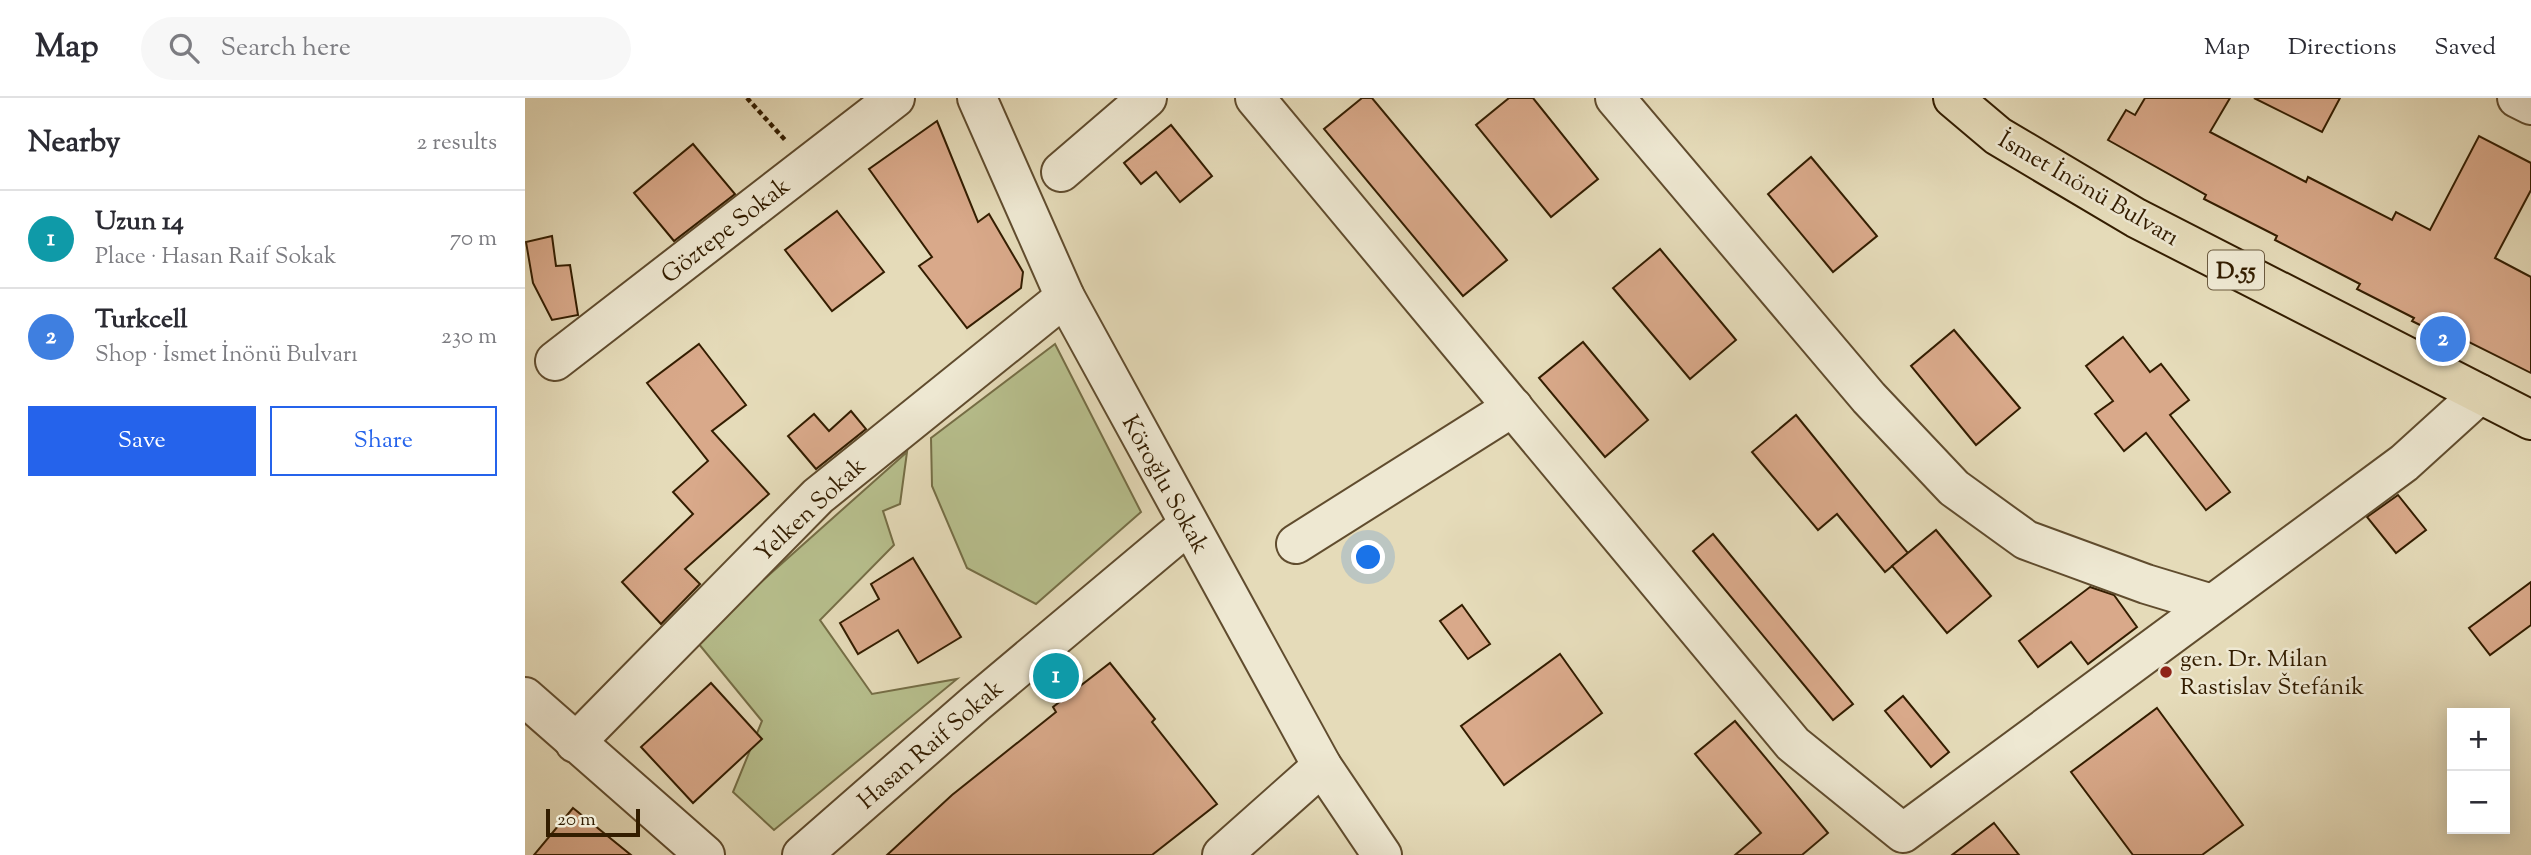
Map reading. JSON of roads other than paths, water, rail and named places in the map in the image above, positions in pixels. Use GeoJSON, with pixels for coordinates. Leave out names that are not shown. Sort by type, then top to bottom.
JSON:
{"type":"FeatureCollection","features":[{"type":"Feature","properties":{"kind":"main road","name":"İsmet İnönü Bulvarı"},"geometry":{"type":"LineString","coordinates":[[1953,98],[1998,136],[2136,218],[2531,420]]}},
{"type":"Feature","properties":{"kind":"street","name":"Göztepe Sokak"},"geometry":{"type":"LineString","coordinates":[[555,361],[895,98]]}},
{"type":"Feature","properties":{"kind":"street","name":"Köroğlu Sokak"},"geometry":{"type":"LineString","coordinates":[[977,98],[1065,297],[1322,766],[1381,855]]}},
{"type":"Feature","properties":{"kind":"street"},"geometry":{"type":"LineString","coordinates":[[1061,172],[1147,98]]}},
{"type":"Feature","properties":{"kind":"street"},"geometry":{"type":"LineString","coordinates":[[1255,98],[1793,744],[1892,844],[2404,463],[2480,394]]}},
{"type":"Feature","properties":{"kind":"street"},"geometry":{"type":"LineString","coordinates":[[1615,98],[1869,398],[1954,488],[2027,540],[2147,584],[2212,604]]}},
{"type":"Feature","properties":{"kind":"street"},"geometry":{"type":"LineString","coordinates":[[2517,98],[2531,105]]}},
{"type":"Feature","properties":{"kind":"street","name":"Yelken Sokak"},"geometry":{"type":"LineString","coordinates":[[575,743],[818,496],[1065,297]]}},
{"type":"Feature","properties":{"kind":"street"},"geometry":{"type":"LineString","coordinates":[[1296,544],[1513,407]]}},
{"type":"Feature","properties":{"kind":"street","name":"Hasan Raif Sokak"},"geometry":{"type":"LineString","coordinates":[[802,855],[976,703],[1188,525]]}},
{"type":"Feature","properties":{"kind":"street"},"geometry":{"type":"LineString","coordinates":[[525,697],[705,855]]}},
{"type":"Feature","properties":{"kind":"street"},"geometry":{"type":"LineString","coordinates":[[1222,855],[1322,766]]}},
{"type":"Feature","properties":{"kind":"place","name":"Turkcell"},"geometry":{"type":"Point","coordinates":[2443,339]}},
{"type":"Feature","properties":{"kind":"place","name":"gen. Dr. Milan Rastislav Štefánik"},"geometry":{"type":"Point","coordinates":[2166,672]}},
{"type":"Feature","properties":{"kind":"place","name":"Uzun 14"},"geometry":{"type":"Point","coordinates":[1056,676]}}]}
